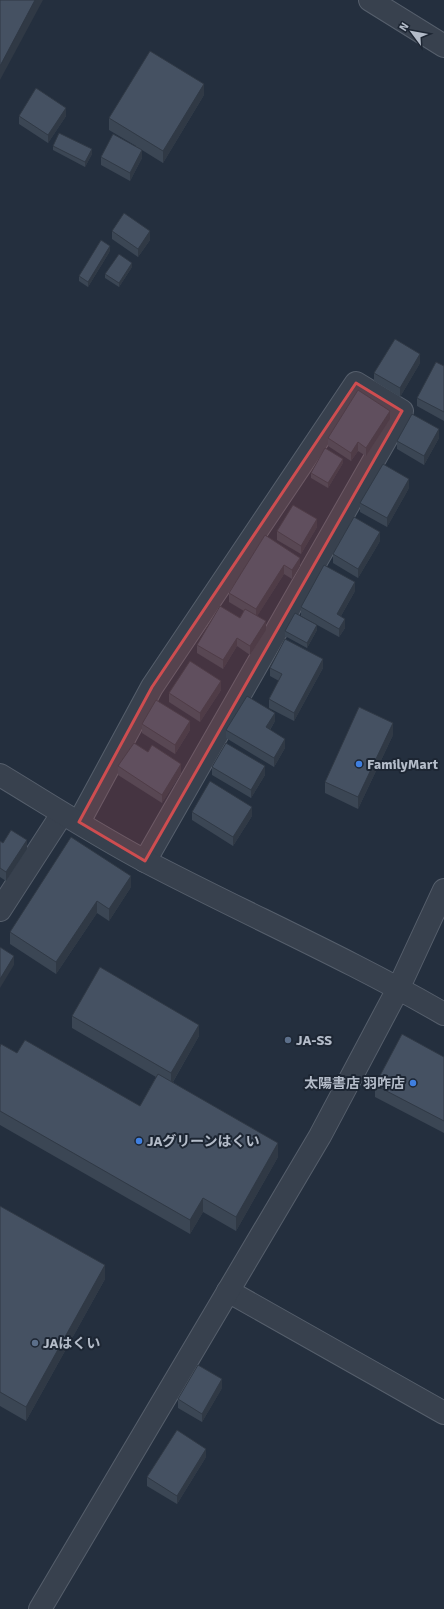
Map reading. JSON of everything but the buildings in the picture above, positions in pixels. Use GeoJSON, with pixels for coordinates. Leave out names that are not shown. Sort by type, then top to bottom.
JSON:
{"type":"FeatureCollection","features":[{"type":"Feature","properties":{"kind":"street"},"geometry":{"type":"LineString","coordinates":[[370,0],[444,46]]}},
{"type":"Feature","properties":{"kind":"street"},"geometry":{"type":"LineString","coordinates":[[0,910],[70,818],[152,687],[356,383],[402,411],[145,861]]}},
{"type":"Feature","properties":{"kind":"street"},"geometry":{"type":"LineString","coordinates":[[0,774],[70,818],[145,861],[398,987],[444,1014]]}},
{"type":"Feature","properties":{"kind":"street"},"geometry":{"type":"LineString","coordinates":[[40,1609],[320,1136],[398,987],[444,890]]}},
{"type":"Feature","properties":{"kind":"street"},"geometry":{"type":"LineString","coordinates":[[228,1291],[444,1413]]}},
{"type":"Feature","properties":{"kind":"highlighted area"},"geometry":{"type":"Polygon","coordinates":[[[356,383],[402,411],[145,861],[79,822],[152,687],[356,383]]]}},
{"type":"Feature","properties":{"kind":"place","name":"FamilyMart"},"geometry":{"type":"Point","coordinates":[359,764]}},
{"type":"Feature","properties":{"kind":"place","name":"JA-SS"},"geometry":{"type":"Point","coordinates":[288,1040]}},
{"type":"Feature","properties":{"kind":"place","name":"太陽書店 羽咋店"},"geometry":{"type":"Point","coordinates":[413,1083]}},
{"type":"Feature","properties":{"kind":"place","name":"JAグリーンはくい"},"geometry":{"type":"Point","coordinates":[139,1141]}},
{"type":"Feature","properties":{"kind":"place","name":"JAはくい"},"geometry":{"type":"Point","coordinates":[35,1343]}}]}
